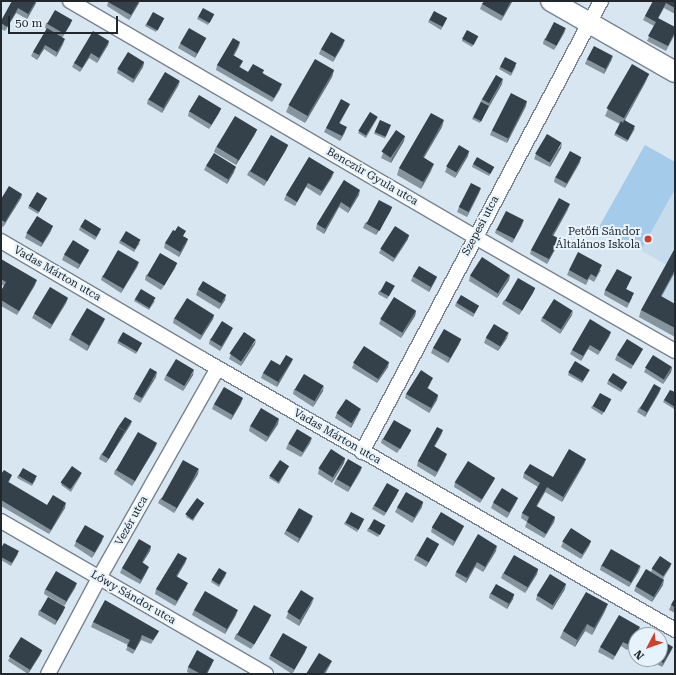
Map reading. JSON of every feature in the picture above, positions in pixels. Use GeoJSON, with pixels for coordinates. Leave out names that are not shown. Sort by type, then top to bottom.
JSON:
{"type":"FeatureCollection","features":[{"type":"Feature","properties":{"kind":"street","name":"Benczúr Gyula utca"},"geometry":{"type":"LineString","coordinates":[[70,1],[475,237],[675,351]]}},
{"type":"Feature","properties":{"kind":"street"},"geometry":{"type":"LineString","coordinates":[[551,1],[675,72]]}},
{"type":"Feature","properties":{"kind":"street","name":"Szepesi utca"},"geometry":{"type":"LineString","coordinates":[[362,452],[588,22],[601,1]]}},
{"type":"Feature","properties":{"kind":"street","name":"Vadas Márton utca"},"geometry":{"type":"LineString","coordinates":[[1,241],[362,452],[675,630]]}},
{"type":"Feature","properties":{"kind":"street","name":"Vezér utca"},"geometry":{"type":"LineString","coordinates":[[48,674],[99,578],[218,368]]}},
{"type":"Feature","properties":{"kind":"street","name":"Lőwy Sándor utca"},"geometry":{"type":"LineString","coordinates":[[1,521],[266,674]]}},
{"type":"Feature","properties":{"kind":"shaded area","name":"Petőfi Sándor Általános Iskola"},"geometry":{"type":"Polygon","coordinates":[[[645,145],[675,162],[675,337],[639,317],[667,265],[599,227],[645,145]]]}},
{"type":"Feature","properties":{"kind":"shaded area","name":"Petőfi Sándor Általános Iskola"},"geometry":{"type":"Polygon","coordinates":[[[645,145],[675,162],[675,189],[641,250],[599,227],[645,145]]]}},
{"type":"Feature","properties":{"kind":"building"},"geometry":{"type":"Polygon","coordinates":[[[12,1],[36,1],[28,14],[18,8],[7,27],[1,23],[1,21],[12,1]]]}},
{"type":"Feature","properties":{"kind":"building"},"geometry":{"type":"Polygon","coordinates":[[[139,1],[131,15],[108,2],[139,1]]]}},
{"type":"Feature","properties":{"kind":"building"},"geometry":{"type":"Polygon","coordinates":[[[484,1],[511,1],[503,16],[482,4],[484,1]]]}},
{"type":"Feature","properties":{"kind":"building"},"geometry":{"type":"Polygon","coordinates":[[[653,1],[675,1],[675,8],[666,3],[658,18],[675,27],[675,32],[668,46],[648,36],[656,22],[645,16],[653,1]]]}},
{"type":"Feature","properties":{"kind":"building"},"geometry":{"type":"Polygon","coordinates":[[[203,8],[214,14],[210,23],[198,17],[203,8]]]}},
{"type":"Feature","properties":{"kind":"building"},"geometry":{"type":"Polygon","coordinates":[[[55,10],[72,20],[64,34],[47,24],[55,10]]]}},
{"type":"Feature","properties":{"kind":"building"},"geometry":{"type":"Polygon","coordinates":[[[434,11],[447,18],[443,27],[429,20],[434,11]]]}},
{"type":"Feature","properties":{"kind":"building"},"geometry":{"type":"Polygon","coordinates":[[[153,12],[164,18],[158,31],[146,24],[153,12]]]}},
{"type":"Feature","properties":{"kind":"building"},"geometry":{"type":"Polygon","coordinates":[[[554,22],[566,28],[557,46],[545,40],[554,22]]]}},
{"type":"Feature","properties":{"kind":"building"},"geometry":{"type":"Polygon","coordinates":[[[47,28],[65,39],[57,52],[45,45],[39,55],[33,52],[47,28]]]}},
{"type":"Feature","properties":{"kind":"building"},"geometry":{"type":"Polygon","coordinates":[[[189,28],[206,38],[197,54],[180,44],[189,28]]]}},
{"type":"Feature","properties":{"kind":"building"},"geometry":{"type":"Polygon","coordinates":[[[467,30],[478,36],[474,45],[462,39],[467,30]]]}},
{"type":"Feature","properties":{"kind":"building"},"geometry":{"type":"Polygon","coordinates":[[[93,31],[109,41],[99,58],[91,53],[82,68],[74,63],[93,31]]]}},
{"type":"Feature","properties":{"kind":"building"},"geometry":{"type":"Polygon","coordinates":[[[331,32],[345,40],[335,57],[321,49],[331,32]]]}},
{"type":"Feature","properties":{"kind":"building"},"geometry":{"type":"Polygon","coordinates":[[[233,38],[240,42],[233,55],[243,61],[239,67],[248,72],[253,64],[264,70],[262,73],[282,84],[274,98],[217,65],[233,38]]]}},
{"type":"Feature","properties":{"kind":"building"},"geometry":{"type":"Polygon","coordinates":[[[594,46],[613,56],[605,69],[587,59],[594,46]]]}},
{"type":"Feature","properties":{"kind":"building"},"geometry":{"type":"Polygon","coordinates":[[[128,52],[144,62],[134,79],[117,69],[128,52]]]}},
{"type":"Feature","properties":{"kind":"building"},"geometry":{"type":"Polygon","coordinates":[[[505,57],[517,63],[512,73],[500,67],[505,57]]]}},
{"type":"Feature","properties":{"kind":"building"},"geometry":{"type":"Polygon","coordinates":[[[315,59],[334,70],[308,116],[288,105],[315,59]]]}},
{"type":"Feature","properties":{"kind":"building"},"geometry":{"type":"Polygon","coordinates":[[[632,64],[649,74],[624,118],[606,108],[632,64]]]}},
{"type":"Feature","properties":{"kind":"building"},"geometry":{"type":"Polygon","coordinates":[[[165,72],[180,81],[163,108],[149,99],[165,72]]]}},
{"type":"Feature","properties":{"kind":"building"},"geometry":{"type":"Polygon","coordinates":[[[496,75],[503,79],[489,103],[482,99],[496,75]]]}},
{"type":"Feature","properties":{"kind":"building"},"geometry":{"type":"Polygon","coordinates":[[[511,93],[527,101],[508,139],[492,130],[511,93]]]}},
{"type":"Feature","properties":{"kind":"building"},"geometry":{"type":"Polygon","coordinates":[[[199,95],[221,108],[212,125],[189,111],[199,95]]]}},
{"type":"Feature","properties":{"kind":"building"},"geometry":{"type":"Polygon","coordinates":[[[341,99],[350,104],[339,123],[347,127],[342,136],[326,128],[341,99]]]}},
{"type":"Feature","properties":{"kind":"building"},"geometry":{"type":"Polygon","coordinates":[[[481,102],[489,106],[481,121],[473,117],[481,102]]]}},
{"type":"Feature","properties":{"kind":"building"},"geometry":{"type":"Polygon","coordinates":[[[370,112],[378,117],[366,135],[358,131],[370,112]]]}},
{"type":"Feature","properties":{"kind":"building"},"geometry":{"type":"Polygon","coordinates":[[[431,113],[444,120],[423,157],[434,164],[423,182],[399,168],[431,113]]]}},
{"type":"Feature","properties":{"kind":"building"},"geometry":{"type":"Polygon","coordinates":[[[235,116],[257,129],[239,160],[216,147],[235,116]]]}},
{"type":"Feature","properties":{"kind":"building"},"geometry":{"type":"Polygon","coordinates":[[[380,120],[391,125],[386,137],[375,132],[380,120]]]}},
{"type":"Feature","properties":{"kind":"building"},"geometry":{"type":"Polygon","coordinates":[[[624,120],[635,126],[628,140],[615,133],[621,121],[623,123],[624,120]]]}},
{"type":"Feature","properties":{"kind":"building"},"geometry":{"type":"Polygon","coordinates":[[[396,130],[405,136],[391,158],[381,152],[396,130]]]}},
{"type":"Feature","properties":{"kind":"building"},"geometry":{"type":"Polygon","coordinates":[[[547,134],[562,143],[550,162],[535,154],[547,134]]]}},
{"type":"Feature","properties":{"kind":"building"},"geometry":{"type":"Polygon","coordinates":[[[271,135],[288,145],[267,181],[250,171],[271,135]]]}},
{"type":"Feature","properties":{"kind":"building"},"geometry":{"type":"Polygon","coordinates":[[[459,145],[469,151],[456,173],[446,166],[459,145]]]}},
{"type":"Feature","properties":{"kind":"building"},"geometry":{"type":"Polygon","coordinates":[[[570,151],[581,157],[567,184],[555,177],[570,151]]]}},
{"type":"Feature","properties":{"kind":"building"},"geometry":{"type":"Polygon","coordinates":[[[214,153],[236,167],[228,179],[206,166],[214,153]]]}},
{"type":"Feature","properties":{"kind":"building"},"geometry":{"type":"Polygon","coordinates":[[[309,157],[334,172],[322,191],[308,183],[297,202],[286,195],[309,157]]]}},
{"type":"Feature","properties":{"kind":"building"},"geometry":{"type":"Polygon","coordinates":[[[477,157],[494,167],[490,174],[473,164],[477,157]]]}},
{"type":"Feature","properties":{"kind":"building"},"geometry":{"type":"Polygon","coordinates":[[[344,180],[360,190],[350,208],[341,202],[325,229],[317,224],[344,180]]]}},
{"type":"Feature","properties":{"kind":"building"},"geometry":{"type":"Polygon","coordinates":[[[471,183],[481,188],[469,212],[459,207],[471,183]]]}},
{"type":"Feature","properties":{"kind":"building"},"geometry":{"type":"Polygon","coordinates":[[[9,186],[22,194],[5,222],[1,220],[1,199],[9,186]]]}},
{"type":"Feature","properties":{"kind":"building"},"geometry":{"type":"Polygon","coordinates":[[[37,192],[47,198],[39,212],[29,206],[37,192]]]}},
{"type":"Feature","properties":{"kind":"building"},"geometry":{"type":"Polygon","coordinates":[[[559,198],[570,204],[552,235],[560,239],[549,259],[531,250],[559,198]]]}},
{"type":"Feature","properties":{"kind":"building"},"geometry":{"type":"Polygon","coordinates":[[[379,200],[392,207],[380,231],[366,224],[379,200]]]}},
{"type":"Feature","properties":{"kind":"building"},"geometry":{"type":"Polygon","coordinates":[[[506,211],[524,220],[514,239],[496,230],[506,211]]]}},
{"type":"Feature","properties":{"kind":"building"},"geometry":{"type":"Polygon","coordinates":[[[37,216],[53,226],[43,243],[26,233],[37,216]]]}},
{"type":"Feature","properties":{"kind":"building"},"geometry":{"type":"Polygon","coordinates":[[[85,219],[101,229],[96,237],[80,227],[85,219]]]}},
{"type":"Feature","properties":{"kind":"building"},"geometry":{"type":"Polygon","coordinates":[[[178,226],[186,231],[183,236],[188,239],[180,252],[165,243],[173,230],[175,231],[178,226]]]}},
{"type":"Feature","properties":{"kind":"building"},"geometry":{"type":"Polygon","coordinates":[[[395,226],[409,235],[395,258],[380,249],[395,226]]]}},
{"type":"Feature","properties":{"kind":"building"},"geometry":{"type":"Polygon","coordinates":[[[126,231],[141,240],[135,249],[120,240],[126,231]]]}},
{"type":"Feature","properties":{"kind":"building"},"geometry":{"type":"Polygon","coordinates":[[[73,240],[89,250],[80,264],[64,254],[73,240]]]}},
{"type":"Feature","properties":{"kind":"building"},"geometry":{"type":"Polygon","coordinates":[[[675,248],[675,270],[661,296],[675,304],[675,328],[641,310],[675,248]]]}},
{"type":"Feature","properties":{"kind":"building"},"geometry":{"type":"Polygon","coordinates":[[[118,250],[139,262],[123,289],[102,277],[118,250]]]}},
{"type":"Feature","properties":{"kind":"building"},"geometry":{"type":"Polygon","coordinates":[[[578,252],[602,265],[596,277],[591,274],[587,280],[569,270],[578,252]]]}},
{"type":"Feature","properties":{"kind":"building"},"geometry":{"type":"Polygon","coordinates":[[[160,253],[177,263],[164,286],[147,276],[160,253]]]}},
{"type":"Feature","properties":{"kind":"building"},"geometry":{"type":"Polygon","coordinates":[[[482,257],[510,275],[498,293],[470,275],[482,257]]]}},
{"type":"Feature","properties":{"kind":"building"},"geometry":{"type":"Polygon","coordinates":[[[1,259],[37,280],[19,311],[1,300],[1,291],[6,282],[1,279],[1,259]]]}},
{"type":"Feature","properties":{"kind":"building"},"geometry":{"type":"Polygon","coordinates":[[[419,266],[437,277],[431,287],[413,276],[419,266]]]}},
{"type":"Feature","properties":{"kind":"building"},"geometry":{"type":"Polygon","coordinates":[[[617,269],[632,277],[626,289],[634,293],[629,303],[605,290],[617,269]]]}},
{"type":"Feature","properties":{"kind":"building"},"geometry":{"type":"Polygon","coordinates":[[[518,278],[535,288],[522,311],[505,301],[518,278]]]}},
{"type":"Feature","properties":{"kind":"building"},"geometry":{"type":"Polygon","coordinates":[[[203,281],[226,295],[221,303],[198,290],[203,281]]]}},
{"type":"Feature","properties":{"kind":"building"},"geometry":{"type":"Polygon","coordinates":[[[386,281],[395,286],[389,296],[380,291],[386,281]]]}},
{"type":"Feature","properties":{"kind":"building"},"geometry":{"type":"Polygon","coordinates":[[[50,287],[68,298],[52,324],[34,314],[50,287]]]}},
{"type":"Feature","properties":{"kind":"building"},"geometry":{"type":"Polygon","coordinates":[[[141,289],[156,298],[149,308],[135,299],[141,289]]]}},
{"type":"Feature","properties":{"kind":"building"},"geometry":{"type":"Polygon","coordinates":[[[461,295],[479,306],[474,314],[456,303],[461,295]]]}},
{"type":"Feature","properties":{"kind":"building"},"geometry":{"type":"Polygon","coordinates":[[[394,297],[416,311],[402,333],[380,319],[394,297]]]}},
{"type":"Feature","properties":{"kind":"building"},"geometry":{"type":"Polygon","coordinates":[[[187,298],[214,315],[201,335],[174,318],[187,298]]]}},
{"type":"Feature","properties":{"kind":"building"},"geometry":{"type":"Polygon","coordinates":[[[554,299],[573,311],[561,329],[542,318],[554,299]]]}},
{"type":"Feature","properties":{"kind":"building"},"geometry":{"type":"Polygon","coordinates":[[[87,308],[105,319],[89,345],[71,335],[87,308]]]}},
{"type":"Feature","properties":{"kind":"building"},"geometry":{"type":"Polygon","coordinates":[[[590,319],[611,332],[600,351],[590,345],[583,356],[572,350],[590,319]]]}},
{"type":"Feature","properties":{"kind":"building"},"geometry":{"type":"Polygon","coordinates":[[[222,321],[233,328],[221,347],[210,340],[222,321]]]}},
{"type":"Feature","properties":{"kind":"building"},"geometry":{"type":"Polygon","coordinates":[[[494,324],[509,333],[500,346],[486,338],[494,324]]]}},
{"type":"Feature","properties":{"kind":"building"},"geometry":{"type":"Polygon","coordinates":[[[444,329],[461,339],[450,358],[433,348],[444,329]]]}},
{"type":"Feature","properties":{"kind":"building"},"geometry":{"type":"Polygon","coordinates":[[[123,332],[142,343],[137,352],[118,341],[123,332]]]}},
{"type":"Feature","properties":{"kind":"building"},"geometry":{"type":"Polygon","coordinates":[[[244,332],[256,340],[241,361],[229,354],[244,332]]]}},
{"type":"Feature","properties":{"kind":"building"},"geometry":{"type":"Polygon","coordinates":[[[627,339],[643,349],[633,365],[617,355],[627,339]]]}},
{"type":"Feature","properties":{"kind":"building"},"geometry":{"type":"Polygon","coordinates":[[[364,346],[389,362],[378,379],[353,363],[364,346]]]}},
{"type":"Feature","properties":{"kind":"building"},"geometry":{"type":"Polygon","coordinates":[[[286,355],[293,359],[278,382],[263,373],[271,360],[280,365],[286,355]]]}},
{"type":"Feature","properties":{"kind":"building"},"geometry":{"type":"Polygon","coordinates":[[[653,355],[672,367],[664,379],[645,368],[653,355]]]}},
{"type":"Feature","properties":{"kind":"building"},"geometry":{"type":"Polygon","coordinates":[[[176,359],[194,370],[184,386],[166,375],[176,359]]]}},
{"type":"Feature","properties":{"kind":"building"},"geometry":{"type":"Polygon","coordinates":[[[575,361],[590,370],[583,381],[568,372],[575,361]]]}},
{"type":"Feature","properties":{"kind":"building"},"geometry":{"type":"Polygon","coordinates":[[[150,368],[157,372],[142,398],[135,394],[150,368]]]}},
{"type":"Feature","properties":{"kind":"building"},"geometry":{"type":"Polygon","coordinates":[[[421,370],[433,378],[427,388],[438,395],[431,408],[406,394],[421,370]]]}},
{"type":"Feature","properties":{"kind":"building"},"geometry":{"type":"Polygon","coordinates":[[[613,373],[627,382],[622,390],[608,381],[613,373]]]}},
{"type":"Feature","properties":{"kind":"building"},"geometry":{"type":"Polygon","coordinates":[[[304,374],[324,386],[314,401],[295,389],[304,374]]]}},
{"type":"Feature","properties":{"kind":"building"},"geometry":{"type":"Polygon","coordinates":[[[654,384],[661,388],[647,412],[640,408],[654,384]]]}},
{"type":"Feature","properties":{"kind":"building"},"geometry":{"type":"Polygon","coordinates":[[[224,387],[243,398],[233,415],[214,404],[224,387]]]}},
{"type":"Feature","properties":{"kind":"building"},"geometry":{"type":"Polygon","coordinates":[[[670,390],[675,392],[675,407],[664,400],[670,390]]]}},
{"type":"Feature","properties":{"kind":"building"},"geometry":{"type":"Polygon","coordinates":[[[600,393],[611,399],[604,412],[593,406],[600,393]]]}},
{"type":"Feature","properties":{"kind":"building"},"geometry":{"type":"Polygon","coordinates":[[[346,399],[361,409],[351,423],[336,413],[346,399]]]}},
{"type":"Feature","properties":{"kind":"building"},"geometry":{"type":"Polygon","coordinates":[[[261,408],[279,419],[268,437],[250,426],[261,408]]]}},
{"type":"Feature","properties":{"kind":"building"},"geometry":{"type":"Polygon","coordinates":[[[125,417],[132,421],[124,433],[125,431],[118,427],[125,417]]]}},
{"type":"Feature","properties":{"kind":"building"},"geometry":{"type":"Polygon","coordinates":[[[394,420],[411,430],[400,449],[383,439],[394,420]]]}},
{"type":"Feature","properties":{"kind":"building"},"geometry":{"type":"Polygon","coordinates":[[[118,427],[125,431],[109,459],[102,455],[118,427]]]}},
{"type":"Feature","properties":{"kind":"building"},"geometry":{"type":"Polygon","coordinates":[[[437,427],[443,430],[434,446],[447,454],[437,472],[418,461],[437,427]]]}},
{"type":"Feature","properties":{"kind":"building"},"geometry":{"type":"Polygon","coordinates":[[[297,429],[312,438],[303,452],[288,444],[297,429]]]}},
{"type":"Feature","properties":{"kind":"building"},"geometry":{"type":"Polygon","coordinates":[[[138,432],[157,443],[135,481],[116,470],[138,432]]]}},
{"type":"Feature","properties":{"kind":"building"},"geometry":{"type":"Polygon","coordinates":[[[331,449],[345,458],[333,478],[318,468],[331,449]]]}},
{"type":"Feature","properties":{"kind":"building"},"geometry":{"type":"Polygon","coordinates":[[[569,449],[586,459],[563,497],[547,487],[536,506],[555,517],[546,534],[527,522],[529,517],[522,513],[540,483],[524,473],[530,464],[553,477],[569,449]]]}},
{"type":"Feature","properties":{"kind":"building"},"geometry":{"type":"Polygon","coordinates":[[[348,459],[362,467],[350,487],[336,479],[348,459]]]}},
{"type":"Feature","properties":{"kind":"building"},"geometry":{"type":"Polygon","coordinates":[[[183,460],[199,469],[177,508],[161,499],[183,460]]]}},
{"type":"Feature","properties":{"kind":"building"},"geometry":{"type":"Polygon","coordinates":[[[280,460],[289,466],[278,482],[269,476],[280,460]]]}},
{"type":"Feature","properties":{"kind":"building"},"geometry":{"type":"Polygon","coordinates":[[[468,461],[495,478],[482,499],[455,482],[468,461]]]}},
{"type":"Feature","properties":{"kind":"building"},"geometry":{"type":"Polygon","coordinates":[[[72,466],[82,473],[70,489],[61,482],[72,466]]]}},
{"type":"Feature","properties":{"kind":"building"},"geometry":{"type":"Polygon","coordinates":[[[23,468],[37,476],[32,484],[18,476],[23,468]]]}},
{"type":"Feature","properties":{"kind":"building"},"geometry":{"type":"Polygon","coordinates":[[[4,470],[12,475],[8,482],[47,505],[53,495],[66,503],[51,530],[1,500],[1,474],[4,470]]]}},
{"type":"Feature","properties":{"kind":"building"},"geometry":{"type":"Polygon","coordinates":[[[387,483],[399,490],[386,513],[374,506],[387,483]]]}},
{"type":"Feature","properties":{"kind":"building"},"geometry":{"type":"Polygon","coordinates":[[[502,488],[518,498],[509,512],[493,502],[502,488]]]}},
{"type":"Feature","properties":{"kind":"building"},"geometry":{"type":"Polygon","coordinates":[[[406,492],[423,502],[414,518],[397,508],[406,492]]]}},
{"type":"Feature","properties":{"kind":"building"},"geometry":{"type":"Polygon","coordinates":[[[197,498],[204,503],[193,519],[185,514],[197,498]]]}},
{"type":"Feature","properties":{"kind":"building"},"geometry":{"type":"Polygon","coordinates":[[[299,508],[313,516],[300,539],[286,531],[299,508]]]}},
{"type":"Feature","properties":{"kind":"building"},"geometry":{"type":"Polygon","coordinates":[[[351,512],[364,519],[359,530],[345,523],[351,512]]]}},
{"type":"Feature","properties":{"kind":"building"},"geometry":{"type":"Polygon","coordinates":[[[441,512],[464,526],[455,541],[432,527],[441,512]]]}},
{"type":"Feature","properties":{"kind":"building"},"geometry":{"type":"Polygon","coordinates":[[[374,519],[385,525],[380,535],[369,529],[374,519]]]}},
{"type":"Feature","properties":{"kind":"building"},"geometry":{"type":"Polygon","coordinates":[[[85,525],[104,536],[95,552],[75,541],[85,525]]]}},
{"type":"Feature","properties":{"kind":"building"},"geometry":{"type":"Polygon","coordinates":[[[571,528],[591,541],[582,554],[562,541],[571,528]]]}},
{"type":"Feature","properties":{"kind":"building"},"geometry":{"type":"Polygon","coordinates":[[[478,534],[497,546],[485,567],[477,562],[467,578],[456,572],[478,534]]]}},
{"type":"Feature","properties":{"kind":"building"},"geometry":{"type":"Polygon","coordinates":[[[427,537],[439,544],[429,562],[416,555],[427,537]]]}},
{"type":"Feature","properties":{"kind":"building"},"geometry":{"type":"Polygon","coordinates":[[[139,539],[151,546],[142,562],[149,567],[141,580],[122,568],[139,539]]]}},
{"type":"Feature","properties":{"kind":"building"},"geometry":{"type":"Polygon","coordinates":[[[4,543],[19,551],[12,563],[1,557],[1,548],[4,543]]]}},
{"type":"Feature","properties":{"kind":"building"},"geometry":{"type":"Polygon","coordinates":[[[611,549],[640,566],[631,582],[602,565],[611,549]]]}},
{"type":"Feature","properties":{"kind":"building"},"geometry":{"type":"Polygon","coordinates":[[[178,553],[187,558],[176,576],[188,583],[177,601],[156,589],[178,553]]]}},
{"type":"Feature","properties":{"kind":"building"},"geometry":{"type":"Polygon","coordinates":[[[514,555],[538,569],[528,587],[504,573],[514,555]]]}},
{"type":"Feature","properties":{"kind":"building"},"geometry":{"type":"Polygon","coordinates":[[[660,556],[672,564],[663,576],[652,568],[660,556]]]}},
{"type":"Feature","properties":{"kind":"building"},"geometry":{"type":"Polygon","coordinates":[[[219,568],[227,573],[219,585],[212,580],[219,568]]]}},
{"type":"Feature","properties":{"kind":"building"},"geometry":{"type":"Polygon","coordinates":[[[646,569],[664,580],[654,597],[636,586],[646,569]]]}},
{"type":"Feature","properties":{"kind":"building"},"geometry":{"type":"Polygon","coordinates":[[[56,571],[77,583],[66,601],[46,589],[56,571]]]}},
{"type":"Feature","properties":{"kind":"building"},"geometry":{"type":"Polygon","coordinates":[[[550,574],[566,584],[553,605],[537,595],[550,574]]]}},
{"type":"Feature","properties":{"kind":"building"},"geometry":{"type":"Polygon","coordinates":[[[496,584],[514,594],[509,604],[491,594],[496,584]]]}},
{"type":"Feature","properties":{"kind":"building"},"geometry":{"type":"Polygon","coordinates":[[[301,590],[314,598],[300,620],[287,612],[301,590]]]}},
{"type":"Feature","properties":{"kind":"building"},"geometry":{"type":"Polygon","coordinates":[[[205,591],[238,610],[227,629],[194,610],[205,591]]]}},
{"type":"Feature","properties":{"kind":"building"},"geometry":{"type":"Polygon","coordinates":[[[586,592],[608,604],[594,628],[587,624],[577,640],[563,631],[586,592]]]}},
{"type":"Feature","properties":{"kind":"building"},"geometry":{"type":"Polygon","coordinates":[[[48,597],[65,607],[57,621],[40,611],[48,597]]]}},
{"type":"Feature","properties":{"kind":"building"},"geometry":{"type":"Polygon","coordinates":[[[675,598],[675,607],[671,605],[675,598]]]}},
{"type":"Feature","properties":{"kind":"building"},"geometry":{"type":"Polygon","coordinates":[[[105,600],[159,631],[153,640],[142,635],[135,650],[127,646],[130,640],[93,622],[105,600]]]}},
{"type":"Feature","properties":{"kind":"building"},"geometry":{"type":"Polygon","coordinates":[[[254,605],[271,615],[254,644],[237,634],[254,605]]]}},
{"type":"Feature","properties":{"kind":"building"},"geometry":{"type":"Polygon","coordinates":[[[619,615],[640,627],[628,627],[628,644],[623,642],[615,656],[600,647],[619,615]]]}},
{"type":"Feature","properties":{"kind":"building"},"geometry":{"type":"Polygon","coordinates":[[[283,633],[307,647],[294,670],[270,656],[283,633]]]}},
{"type":"Feature","properties":{"kind":"building"},"geometry":{"type":"Polygon","coordinates":[[[21,637],[42,650],[30,670],[9,657],[21,637]]]}},
{"type":"Feature","properties":{"kind":"building"},"geometry":{"type":"Polygon","coordinates":[[[668,644],[673,647],[668,655],[668,644]]]}},
{"type":"Feature","properties":{"kind":"building"},"geometry":{"type":"Polygon","coordinates":[[[197,650],[214,660],[206,674],[201,674],[188,667],[197,650]]]}},
{"type":"Feature","properties":{"kind":"building"},"geometry":{"type":"Polygon","coordinates":[[[319,653],[332,661],[323,674],[306,674],[319,653]]]}},
{"type":"Feature","properties":{"kind":"place","name":"Petőfi Sándor Általános Iskola"},"geometry":{"type":"Point","coordinates":[648,239]}}]}
